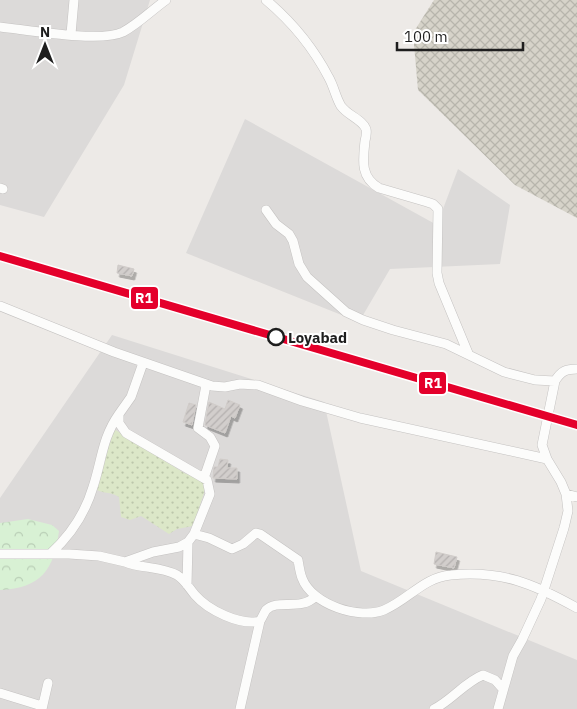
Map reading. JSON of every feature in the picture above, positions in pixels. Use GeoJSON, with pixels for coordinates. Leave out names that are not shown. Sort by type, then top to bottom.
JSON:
{"type":"FeatureCollection","features":[{"type":"Feature","properties":{"kind":"street"},"geometry":{"type":"LineString","coordinates":[[70,34],[74,0]]}},
{"type":"Feature","properties":{"kind":"street"},"geometry":{"type":"LineString","coordinates":[[0,27],[93,37],[113,36],[134,25],[166,0]]}},
{"type":"Feature","properties":{"kind":"street"},"geometry":{"type":"LineString","coordinates":[[266,0],[285,18],[319,61],[329,78],[340,105],[348,115],[362,123],[366,130],[363,169],[366,177],[378,188],[427,202],[438,208],[437,273],[468,353]]}},
{"type":"Feature","properties":{"kind":"street"},"geometry":{"type":"LineString","coordinates":[[266,210],[276,224],[289,234],[293,241],[299,264],[307,277],[346,312],[375,324],[446,344],[504,372],[535,380],[556,381]]}},
{"type":"Feature","properties":{"kind":"street"},"geometry":{"type":"LineString","coordinates":[[0,306],[143,363],[206,384],[225,387],[240,384],[258,385],[302,401],[360,418],[547,459]]}},
{"type":"Feature","properties":{"kind":"street"},"geometry":{"type":"LineString","coordinates":[[50,554],[74,528],[85,509],[94,485],[104,442],[112,425],[131,397],[143,363]]}},
{"type":"Feature","properties":{"kind":"street"},"geometry":{"type":"LineString","coordinates":[[498,709],[512,656],[522,640],[541,599],[568,511],[566,494],[542,446],[556,381],[560,373],[566,369],[577,369]]}},
{"type":"Feature","properties":{"kind":"street"},"geometry":{"type":"LineString","coordinates":[[204,478],[215,446],[210,437],[198,428],[206,384]]}},
{"type":"Feature","properties":{"kind":"street"},"geometry":{"type":"LineString","coordinates":[[119,414],[119,424],[126,433],[204,478],[208,483],[210,494],[194,534],[188,542],[179,547],[153,552],[125,562]]}},
{"type":"Feature","properties":{"kind":"street"},"geometry":{"type":"LineString","coordinates":[[566,494],[577,497]]}},
{"type":"Feature","properties":{"kind":"street"},"geometry":{"type":"LineString","coordinates":[[194,534],[209,538],[232,549],[244,544],[256,533],[260,534],[298,560],[303,581],[316,596],[335,607],[374,613],[389,608],[433,579],[451,575],[483,574],[502,576],[543,590],[577,608]]}},
{"type":"Feature","properties":{"kind":"street"},"geometry":{"type":"LineString","coordinates":[[187,585],[188,542]]}},
{"type":"Feature","properties":{"kind":"street"},"geometry":{"type":"LineString","coordinates":[[0,554],[99,556],[142,567],[166,570],[182,578],[201,602],[216,612],[250,622],[260,621]]}},
{"type":"Feature","properties":{"kind":"street"},"geometry":{"type":"LineString","coordinates":[[240,709],[260,621],[266,610],[283,605],[304,604],[316,596]]}},
{"type":"Feature","properties":{"kind":"street"},"geometry":{"type":"LineString","coordinates":[[434,709],[452,698],[477,677],[483,675],[495,680],[503,689]]}},
{"type":"Feature","properties":{"kind":"street"},"geometry":{"type":"LineString","coordinates":[[0,694],[42,708],[48,683]]}},
{"type":"Feature","properties":{"kind":"shaded area"},"geometry":{"type":"Polygon","coordinates":[[[0,0],[150,0],[124,85],[44,217],[0,205],[0,0]]]}},
{"type":"Feature","properties":{"kind":"shaded area"},"geometry":{"type":"Polygon","coordinates":[[[434,0],[577,0],[577,218],[515,185],[418,90],[413,33],[434,0]]]}},
{"type":"Feature","properties":{"kind":"shaded area"},"geometry":{"type":"Polygon","coordinates":[[[245,119],[437,225],[458,169],[510,205],[500,264],[390,269],[359,322],[186,253],[245,119]]]}},
{"type":"Feature","properties":{"kind":"shaded area"},"geometry":{"type":"Polygon","coordinates":[[[112,335],[324,402],[361,571],[577,660],[577,709],[0,709],[0,498],[112,335]]]}},
{"type":"Feature","properties":{"kind":"green space"},"geometry":{"type":"Polygon","coordinates":[[[114,429],[184,473],[204,480],[204,493],[193,526],[177,529],[169,534],[141,516],[130,520],[121,517],[119,497],[95,489],[114,429]]]}},
{"type":"Feature","properties":{"kind":"green space"},"geometry":{"type":"Polygon","coordinates":[[[28,519],[52,525],[59,531],[53,556],[49,566],[35,581],[26,585],[0,590],[0,523],[28,519]]]}},
{"type":"Feature","properties":{"kind":"building"},"geometry":{"type":"Polygon","coordinates":[[[118,265],[134,269],[132,276],[117,273],[118,265]]]}},
{"type":"Feature","properties":{"kind":"building"},"geometry":{"type":"Polygon","coordinates":[[[228,400],[240,405],[235,418],[231,416],[225,433],[205,425],[209,402],[225,409],[228,400]]]}},
{"type":"Feature","properties":{"kind":"building"},"geometry":{"type":"Polygon","coordinates":[[[189,403],[196,405],[192,425],[183,422],[189,403]]]}},
{"type":"Feature","properties":{"kind":"building"},"geometry":{"type":"Polygon","coordinates":[[[220,459],[228,460],[227,468],[237,468],[237,479],[213,478],[214,467],[218,467],[220,459]]]}},
{"type":"Feature","properties":{"kind":"building"},"geometry":{"type":"Polygon","coordinates":[[[436,552],[457,557],[454,568],[434,564],[436,552]]]}},
{"type":"Feature","properties":{"kind":"transit line","name":"R1"},"geometry":{"type":"LineString","coordinates":[[0,256],[577,425]]}},
{"type":"Feature","properties":{"kind":"place","name":"Loyabad"},"geometry":{"type":"Point","coordinates":[276,337]}}]}
